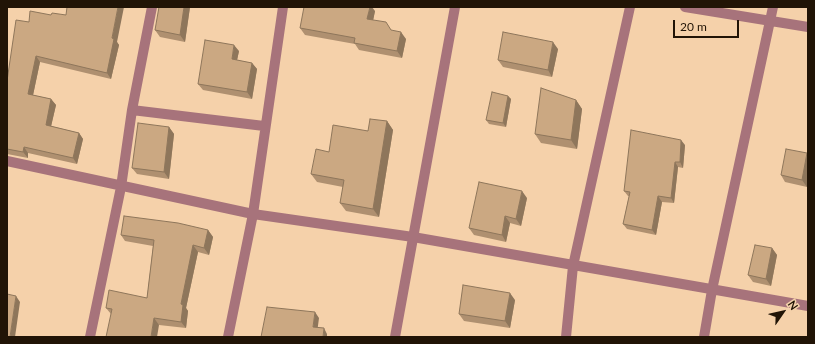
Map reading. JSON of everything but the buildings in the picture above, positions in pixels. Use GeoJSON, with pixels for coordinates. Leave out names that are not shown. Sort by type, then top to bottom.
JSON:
{"type":"FeatureCollection","features":[{"type":"Feature","properties":{"kind":"street"},"geometry":{"type":"LineString","coordinates":[[90,337],[121,187],[132,110],[152,7]]}},
{"type":"Feature","properties":{"kind":"street"},"geometry":{"type":"LineString","coordinates":[[228,337],[253,214],[264,126],[283,7]]}},
{"type":"Feature","properties":{"kind":"street"},"geometry":{"type":"LineString","coordinates":[[395,337],[455,7]]}},
{"type":"Feature","properties":{"kind":"street"},"geometry":{"type":"LineString","coordinates":[[566,337],[573,266],[630,7]]}},
{"type":"Feature","properties":{"kind":"street"},"geometry":{"type":"LineString","coordinates":[[685,7],[808,27]]}},
{"type":"Feature","properties":{"kind":"street"},"geometry":{"type":"LineString","coordinates":[[704,337],[712,290],[773,7]]}},
{"type":"Feature","properties":{"kind":"street"},"geometry":{"type":"LineString","coordinates":[[132,110],[264,126]]}},
{"type":"Feature","properties":{"kind":"street"},"geometry":{"type":"LineString","coordinates":[[7,161],[121,187],[253,214],[413,238],[808,306]]}}]}
